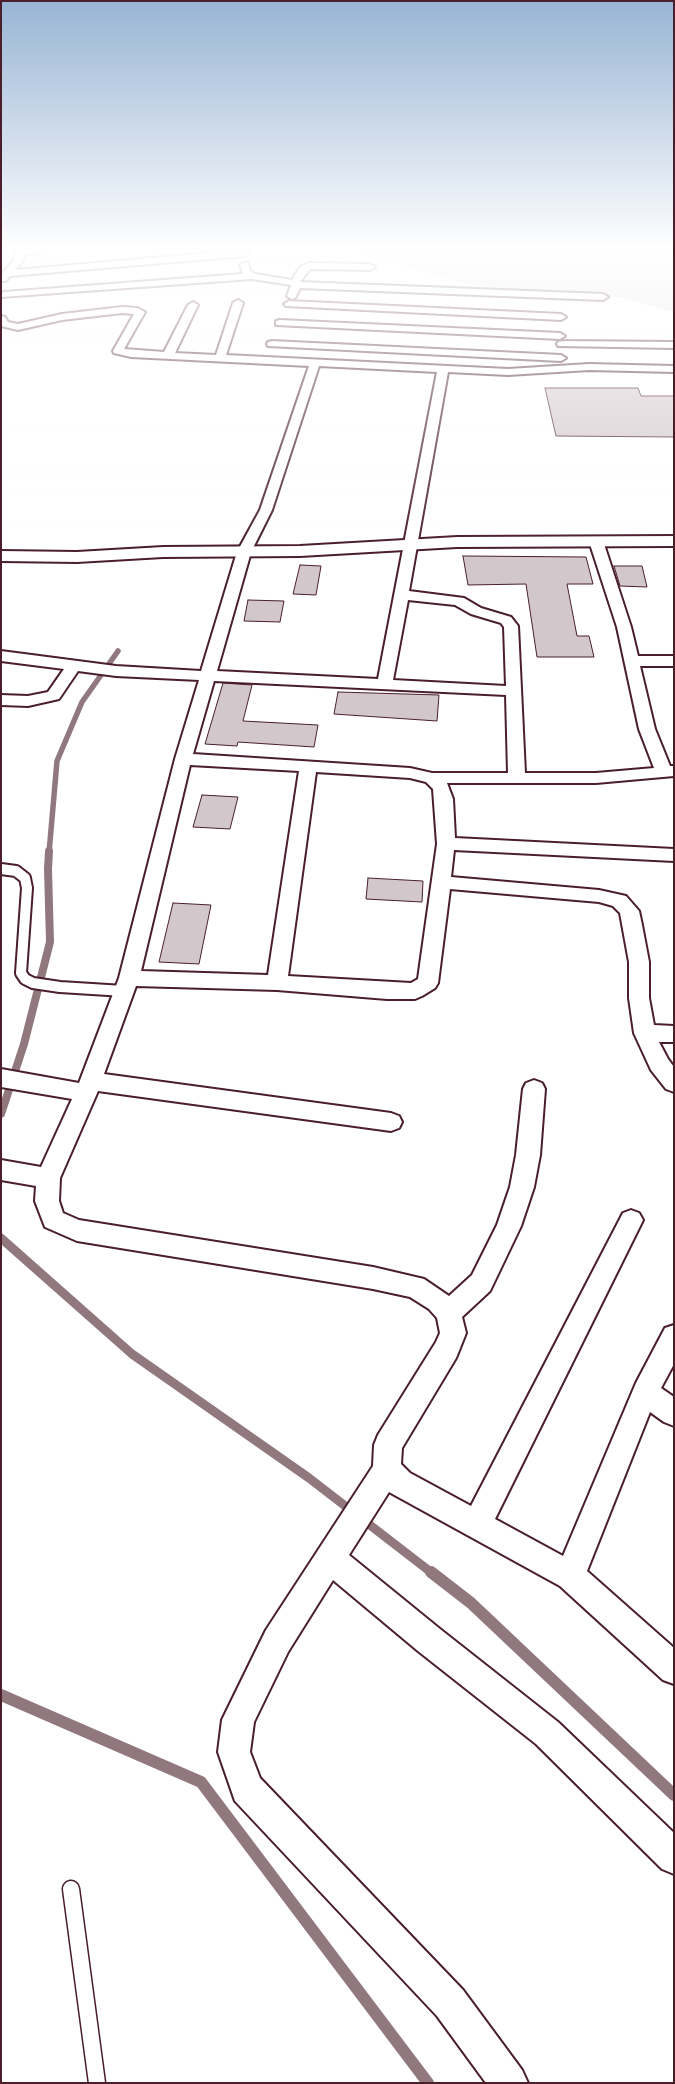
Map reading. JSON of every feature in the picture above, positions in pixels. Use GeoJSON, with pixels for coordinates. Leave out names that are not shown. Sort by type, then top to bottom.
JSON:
{"type":"FeatureCollection","features":[{"type":"Feature","properties":{"kind":"street"},"geometry":{"type":"LineString","coordinates":[[120,347],[118,351],[131,354],[443,369],[529,372],[560,364]]}},
{"type":"Feature","properties":{"kind":"street"},"geometry":{"type":"LineString","coordinates":[[168,356],[172,347]]}},
{"type":"Feature","properties":{"kind":"street"},"geometry":{"type":"LineString","coordinates":[[220,358],[224,347]]}},
{"type":"Feature","properties":{"kind":"street"},"geometry":{"type":"LineString","coordinates":[[266,361],[271,347]]}},
{"type":"Feature","properties":{"kind":"street"},"geometry":{"type":"LineString","coordinates":[[401,347],[589,367],[674,369]]}},
{"type":"Feature","properties":{"kind":"street"},"geometry":{"type":"LineString","coordinates":[[560,364],[561,347]]}},
{"type":"Feature","properties":{"kind":"street"},"geometry":{"type":"LineString","coordinates":[[315,363],[266,510],[244,552],[183,760],[127,984],[88,1087],[48,1178],[47,1202],[53,1220],[77,1230],[390,1281],[415,1287],[438,1301],[448,1313],[453,1333],[447,1349],[388,1445],[386,1470],[277,1641],[238,1720],[234,1752],[247,1789],[450,2003],[509,2083]]}},
{"type":"Feature","properties":{"kind":"street"},"geometry":{"type":"LineString","coordinates":[[385,683],[443,369]]}},
{"type":"Feature","properties":{"kind":"street"},"geometry":{"type":"LineString","coordinates":[[183,760],[410,773],[432,778],[596,778],[669,772],[647,729],[633,661],[596,541]]}},
{"type":"Feature","properties":{"kind":"street"},"geometry":{"type":"LineString","coordinates":[[1,556],[54,558],[163,552],[244,552],[359,548],[412,544],[674,541]]}},
{"type":"Feature","properties":{"kind":"street"},"geometry":{"type":"LineString","coordinates":[[402,595],[459,601],[476,611],[509,622],[512,629],[517,778]]}},
{"type":"Feature","properties":{"kind":"street"},"geometry":{"type":"LineString","coordinates":[[1,656],[116,671],[207,677],[385,683],[513,691]]}},
{"type":"Feature","properties":{"kind":"street"},"geometry":{"type":"LineString","coordinates":[[633,661],[674,661]]}},
{"type":"Feature","properties":{"kind":"street"},"geometry":{"type":"LineString","coordinates":[[1,700],[28,701],[53,696],[74,666]]}},
{"type":"Feature","properties":{"kind":"street"},"geometry":{"type":"LineString","coordinates":[[277,983],[308,767]]}},
{"type":"Feature","properties":{"kind":"street"},"geometry":{"type":"LineString","coordinates":[[127,984],[277,983],[387,992],[415,991],[428,983],[446,844],[442,789],[432,778]]}},
{"type":"Feature","properties":{"kind":"street"},"geometry":{"type":"LineString","coordinates":[[446,844],[674,855]]}},
{"type":"Feature","properties":{"kind":"street"},"geometry":{"type":"LineString","coordinates":[[440,882],[599,896],[619,901],[629,912],[636,943],[639,962],[639,998],[644,1033],[659,1064],[674,1083]]}},
{"type":"Feature","properties":{"kind":"street"},"geometry":{"type":"LineString","coordinates":[[644,1033],[674,1034]]}},
{"type":"Feature","properties":{"kind":"street"},"geometry":{"type":"LineString","coordinates":[[1,1078],[33,1084],[88,1087],[391,1122]]}},
{"type":"Feature","properties":{"kind":"street"},"geometry":{"type":"LineString","coordinates":[[448,1313],[481,1282],[509,1226],[522,1187],[528,1155],[534,1089]]}},
{"type":"Feature","properties":{"kind":"street"},"geometry":{"type":"LineString","coordinates":[[7,1171],[48,1178]]}},
{"type":"Feature","properties":{"kind":"street"},"geometry":{"type":"LineString","coordinates":[[477,1525],[631,1220]]}},
{"type":"Feature","properties":{"kind":"street"},"geometry":{"type":"LineString","coordinates":[[570,1576],[645,1392],[674,1337]]}},
{"type":"Feature","properties":{"kind":"street"},"geometry":{"type":"LineString","coordinates":[[645,1392],[674,1413]]}},
{"type":"Feature","properties":{"kind":"street"},"geometry":{"type":"LineString","coordinates":[[386,1470],[400,1483],[570,1576],[674,1669]]}},
{"type":"Feature","properties":{"kind":"street"},"geometry":{"type":"LineString","coordinates":[[335,1551],[429,1640],[546,1733],[674,1857]]}},
{"type":"Feature","properties":{"kind":"lane"},"geometry":{"type":"LineString","coordinates":[[1,869],[16,871],[25,878],[27,888],[21,973],[25,979],[33,983],[60,987],[127,984]]}},
{"type":"Feature","properties":{"kind":"lane"},"geometry":{"type":"LineString","coordinates":[[71,1889],[97,2083]]}},
{"type":"Feature","properties":{"kind":"building"},"geometry":{"type":"Polygon","coordinates":[[[545,388],[638,388],[641,396],[674,396],[674,437],[556,436],[545,388]]]}},
{"type":"Feature","properties":{"kind":"building"},"geometry":{"type":"Polygon","coordinates":[[[463,556],[586,557],[593,584],[567,584],[577,636],[589,636],[594,657],[537,657],[526,584],[468,585],[463,556]]]}},
{"type":"Feature","properties":{"kind":"building"},"geometry":{"type":"Polygon","coordinates":[[[300,565],[321,566],[316,595],[293,594],[300,565]]]}},
{"type":"Feature","properties":{"kind":"building"},"geometry":{"type":"Polygon","coordinates":[[[614,566],[642,566],[647,587],[620,586],[614,566]]]}},
{"type":"Feature","properties":{"kind":"building"},"geometry":{"type":"Polygon","coordinates":[[[248,600],[284,601],[280,622],[244,621],[248,600]]]}},
{"type":"Feature","properties":{"kind":"building"},"geometry":{"type":"Polygon","coordinates":[[[223,683],[252,685],[243,721],[318,725],[314,747],[238,742],[237,746],[205,744],[223,683]]]}},
{"type":"Feature","properties":{"kind":"building"},"geometry":{"type":"Polygon","coordinates":[[[338,692],[439,695],[437,721],[334,714],[338,692]]]}},
{"type":"Feature","properties":{"kind":"building"},"geometry":{"type":"Polygon","coordinates":[[[202,795],[238,797],[230,829],[193,827],[202,795]]]}},
{"type":"Feature","properties":{"kind":"building"},"geometry":{"type":"Polygon","coordinates":[[[368,878],[423,881],[422,902],[366,899],[368,878]]]}},
{"type":"Feature","properties":{"kind":"building"},"geometry":{"type":"Polygon","coordinates":[[[173,903],[211,905],[199,964],[159,962],[173,903]]]}},
{"type":"Feature","properties":{"kind":"waterway"},"geometry":{"type":"LineString","coordinates":[[49,853],[57,761],[82,702],[118,651]]}},
{"type":"Feature","properties":{"kind":"waterway"},"geometry":{"type":"LineString","coordinates":[[1,1114],[24,1044],[50,942],[49,851]]}},
{"type":"Feature","properties":{"kind":"waterway"},"geometry":{"type":"LineString","coordinates":[[1,1238],[132,1354],[309,1478],[432,1573]]}},
{"type":"Feature","properties":{"kind":"waterway"},"geometry":{"type":"LineString","coordinates":[[431,1572],[471,1603],[674,1795]]}},
{"type":"Feature","properties":{"kind":"waterway"},"geometry":{"type":"LineString","coordinates":[[1,1695],[201,1782],[428,2083]]}}]}
